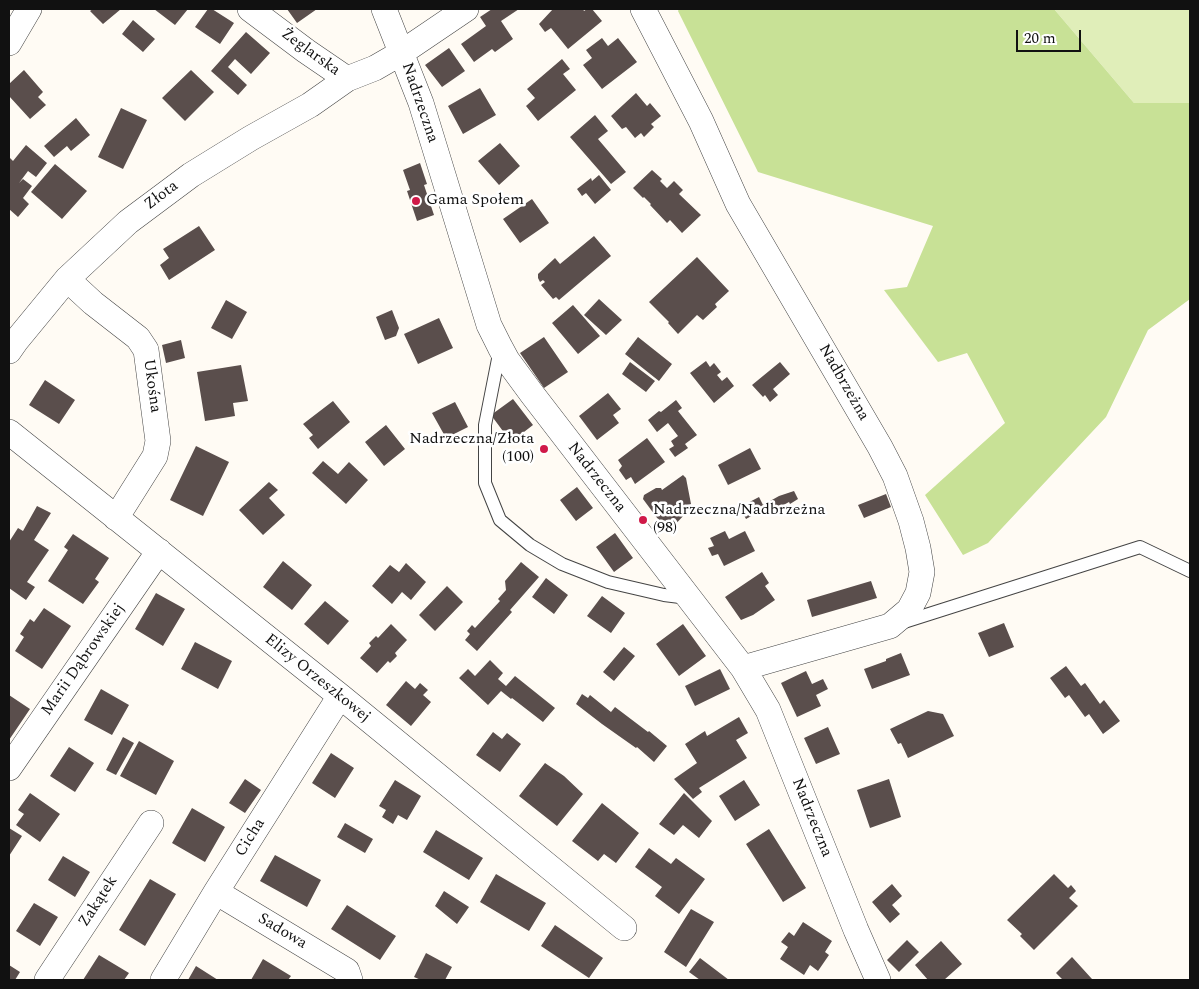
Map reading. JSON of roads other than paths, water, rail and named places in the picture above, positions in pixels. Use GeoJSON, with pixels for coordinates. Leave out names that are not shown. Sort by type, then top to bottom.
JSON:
{"type":"FeatureCollection","features":[{"type":"Feature","properties":{"kind":"street"},"geometry":{"type":"LineString","coordinates":[[9,43],[29,9]]}},
{"type":"Feature","properties":{"kind":"street","name":"Żeglarska"},"geometry":{"type":"LineString","coordinates":[[250,9],[346,79],[375,68],[401,53],[466,9]]}},
{"type":"Feature","properties":{"kind":"street","name":"Nadrzeczna"},"geometry":{"type":"LineString","coordinates":[[384,9],[421,104],[489,325],[500,347],[507,360],[532,394],[742,668],[768,710],[876,980]]}},
{"type":"Feature","properties":{"kind":"street","name":"Nadbrzeżna"},"geometry":{"type":"LineString","coordinates":[[642,9],[701,121],[738,204],[880,447],[894,476],[911,521],[922,572],[918,593],[909,610],[890,626],[742,668]]}},
{"type":"Feature","properties":{"kind":"street","name":"Złota"},"geometry":{"type":"LineString","coordinates":[[9,351],[67,279],[128,222],[190,175],[310,105],[346,79]]}},
{"type":"Feature","properties":{"kind":"street","name":"Ukośna"},"geometry":{"type":"LineString","coordinates":[[67,279],[93,303],[138,338],[146,350],[158,441],[155,456],[116,518]]}},
{"type":"Feature","properties":{"kind":"street","name":"Elizy Orzeszkowej"},"geometry":{"type":"LineString","coordinates":[[9,432],[340,696],[624,928]]}},
{"type":"Feature","properties":{"kind":"street","name":"Marii Dąbrowskiej"},"geometry":{"type":"LineString","coordinates":[[9,768],[159,551]]}},
{"type":"Feature","properties":{"kind":"street","name":"Cicha"},"geometry":{"type":"LineString","coordinates":[[164,980],[216,892],[340,696]]}},
{"type":"Feature","properties":{"kind":"street","name":"Zakątek"},"geometry":{"type":"LineString","coordinates":[[47,980],[151,823]]}},
{"type":"Feature","properties":{"kind":"street","name":"Sadowa"},"geometry":{"type":"LineString","coordinates":[[216,892],[348,976]]}},
{"type":"Feature","properties":{"kind":"lane"},"geometry":{"type":"LineString","coordinates":[[500,347],[485,425],[485,483],[500,520],[530,545],[562,564],[608,582],[664,595],[690,598]]}},
{"type":"Feature","properties":{"kind":"lane"},"geometry":{"type":"LineString","coordinates":[[890,626],[1140,547],[1190,572]]}},
{"type":"Feature","properties":{"kind":"place","name":"Gama Społem"},"geometry":{"type":"Point","coordinates":[416,201]}},
{"type":"Feature","properties":{"kind":"place","name":"Nadrzeczna/Złota (100)"},"geometry":{"type":"Point","coordinates":[544,449]}},
{"type":"Feature","properties":{"kind":"place","name":"Nadrzeczna/Nadbrzeżna (98)"},"geometry":{"type":"Point","coordinates":[643,520]}}]}
